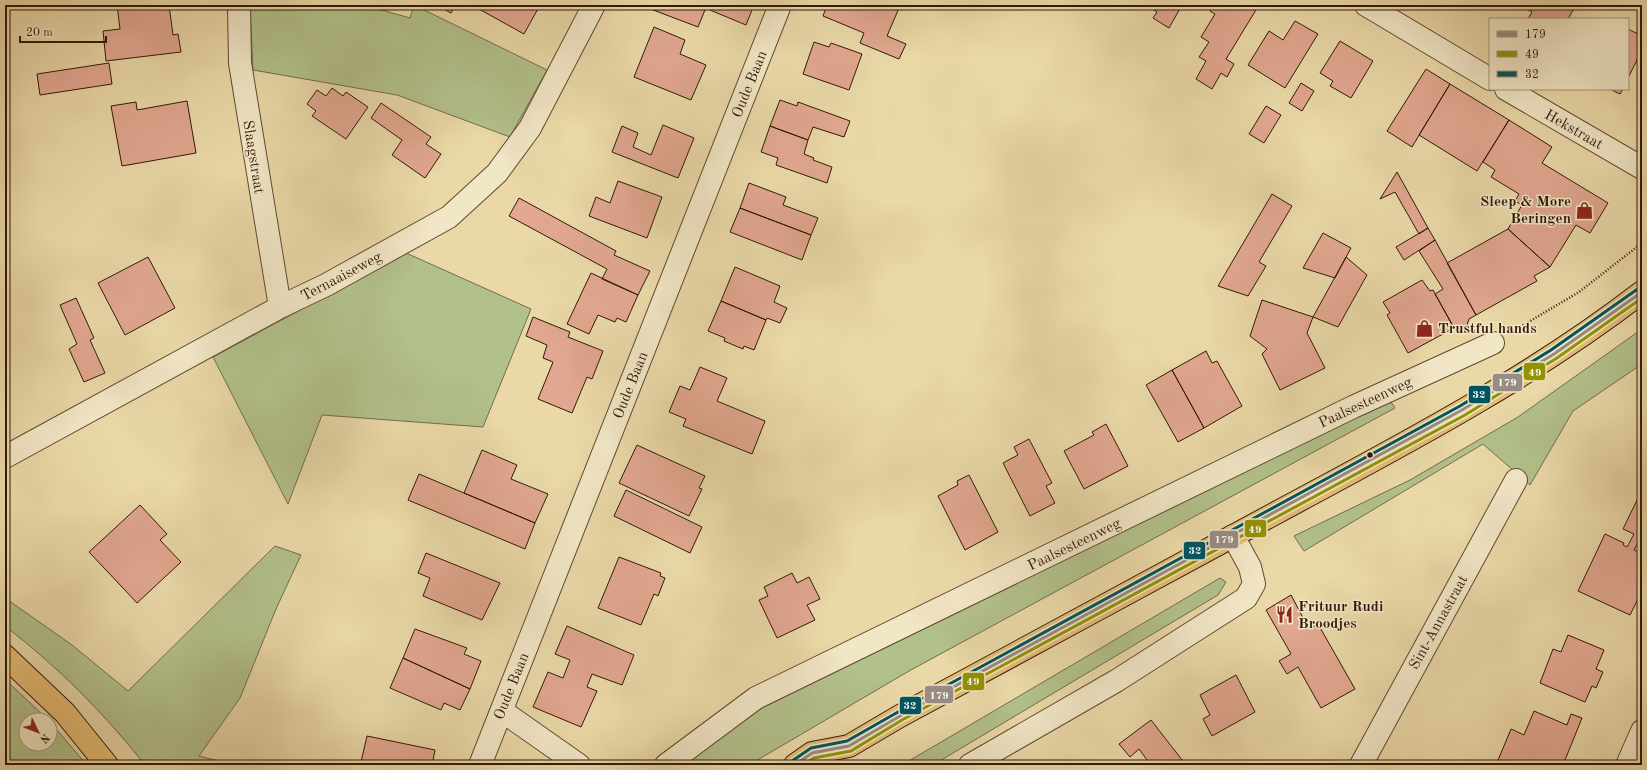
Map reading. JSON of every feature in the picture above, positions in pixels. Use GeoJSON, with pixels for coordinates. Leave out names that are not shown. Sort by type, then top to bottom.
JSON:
{"type":"FeatureCollection","features":[{"type":"Feature","properties":{"kind":"main road"},"geometry":{"type":"LineString","coordinates":[[795,765],[812,753],[849,746],[900,716],[1434,428],[1545,360],[1612,315],[1642,292]]}},
{"type":"Feature","properties":{"kind":"main road"},"geometry":{"type":"LineString","coordinates":[[5,656],[65,713],[107,765]]}},
{"type":"Feature","properties":{"kind":"main road"},"geometry":{"type":"LineString","coordinates":[[834,765],[849,746]]}},
{"type":"Feature","properties":{"kind":"street","name":"Slaagstraat"},"geometry":{"type":"LineString","coordinates":[[239,5],[240,63],[280,307]]}},
{"type":"Feature","properties":{"kind":"street","name":"Ternaaiseweg"},"geometry":{"type":"LineString","coordinates":[[5,458],[280,307],[326,285],[449,217],[497,173],[530,128],[594,5]]}},
{"type":"Feature","properties":{"kind":"street","name":"Oude Baan"},"geometry":{"type":"LineString","coordinates":[[480,765],[780,5]]}},
{"type":"Feature","properties":{"kind":"street"},"geometry":{"type":"LineString","coordinates":[[1366,5],[1489,78]]}},
{"type":"Feature","properties":{"kind":"street","name":"Hekstraat"},"geometry":{"type":"LineString","coordinates":[[1508,90],[1642,168]]}},
{"type":"Feature","properties":{"kind":"street","name":"Paalsesteenweg"},"geometry":{"type":"LineString","coordinates":[[666,765],[756,698],[1352,407],[1493,343]]}},
{"type":"Feature","properties":{"kind":"street","name":"Sint-Annastraat"},"geometry":{"type":"LineString","coordinates":[[1361,765],[1516,480]]}},
{"type":"Feature","properties":{"kind":"street"},"geometry":{"type":"LineString","coordinates":[[970,765],[1116,681],[1246,598],[1254,584],[1250,566],[1233,536]]}},
{"type":"Feature","properties":{"kind":"street"},"geometry":{"type":"LineString","coordinates":[[502,711],[579,765]]}},
{"type":"Feature","properties":{"kind":"street"},"geometry":{"type":"LineString","coordinates":[[1627,765],[1642,731]]}},
{"type":"Feature","properties":{"kind":"path"},"geometry":{"type":"LineString","coordinates":[[1493,343],[1579,292],[1642,243]]}},
{"type":"Feature","properties":{"kind":"green space"},"geometry":{"type":"Polygon","coordinates":[[[250,5],[364,5],[410,18],[414,5],[547,70],[510,137],[397,95],[253,70],[250,5]]]}},
{"type":"Feature","properties":{"kind":"green space"},"geometry":{"type":"Polygon","coordinates":[[[406,253],[531,309],[483,427],[322,415],[288,504],[213,357],[406,253]]]}},
{"type":"Feature","properties":{"kind":"green space"},"geometry":{"type":"Polygon","coordinates":[[[1642,329],[1642,364],[1573,411],[1530,485],[1483,444],[1304,551],[1294,536],[1410,480],[1518,417],[1642,329]]]}},
{"type":"Feature","properties":{"kind":"green space"},"geometry":{"type":"Polygon","coordinates":[[[1389,399],[1395,408],[909,671],[749,765],[685,765],[737,720],[1389,399]]]}},
{"type":"Feature","properties":{"kind":"green space"},"geometry":{"type":"Polygon","coordinates":[[[275,546],[301,555],[276,609],[240,698],[199,756],[235,765],[145,765],[113,727],[79,691],[43,657],[5,626],[5,598],[72,645],[128,691],[275,546]]]}},
{"type":"Feature","properties":{"kind":"green space"},"geometry":{"type":"Polygon","coordinates":[[[1220,578],[1226,582],[1218,595],[933,765],[902,765],[1220,578]]]}},
{"type":"Feature","properties":{"kind":"green space"},"geometry":{"type":"Polygon","coordinates":[[[5,679],[40,712],[18,712],[18,752],[58,752],[58,731],[87,765],[5,765],[5,679]]]}},
{"type":"Feature","properties":{"kind":"green space"},"geometry":{"type":"Polygon","coordinates":[[[320,760],[345,765],[319,765],[320,760]]]}},
{"type":"Feature","properties":{"kind":"building"},"geometry":{"type":"Polygon","coordinates":[[[117,5],[169,5],[173,35],[178,34],[181,52],[106,61],[103,31],[120,29],[117,5]]]}},
{"type":"Feature","properties":{"kind":"building"},"geometry":{"type":"Polygon","coordinates":[[[436,5],[455,5],[451,13],[436,5]]]}},
{"type":"Feature","properties":{"kind":"building"},"geometry":{"type":"Polygon","coordinates":[[[482,5],[540,5],[524,34],[479,9],[482,5]]]}},
{"type":"Feature","properties":{"kind":"building"},"geometry":{"type":"Polygon","coordinates":[[[650,5],[707,5],[698,27],[648,8],[650,5]]]}},
{"type":"Feature","properties":{"kind":"building"},"geometry":{"type":"Polygon","coordinates":[[[712,5],[754,5],[746,25],[710,10],[712,5]]]}},
{"type":"Feature","properties":{"kind":"building"},"geometry":{"type":"Polygon","coordinates":[[[827,5],[892,5],[899,8],[887,36],[906,44],[899,59],[860,43],[864,33],[823,16],[827,5]]]}},
{"type":"Feature","properties":{"kind":"building"},"geometry":{"type":"Polygon","coordinates":[[[1146,5],[1182,5],[1169,28],[1153,18],[1157,12],[1146,5]]]}},
{"type":"Feature","properties":{"kind":"building"},"geometry":{"type":"Polygon","coordinates":[[[1214,5],[1259,5],[1226,59],[1234,64],[1227,77],[1221,73],[1212,89],[1196,79],[1206,61],[1199,57],[1209,42],[1201,37],[1215,14],[1210,11],[1214,5]]]}},
{"type":"Feature","properties":{"kind":"building"},"geometry":{"type":"Polygon","coordinates":[[[1519,5],[1576,5],[1569,18],[1529,18],[1532,12],[1519,5]]]}},
{"type":"Feature","properties":{"kind":"building"},"geometry":{"type":"Polygon","coordinates":[[[1295,21],[1318,34],[1285,88],[1248,65],[1269,31],[1283,40],[1295,21]]]}},
{"type":"Feature","properties":{"kind":"building"},"geometry":{"type":"Polygon","coordinates":[[[654,27],[685,40],[680,54],[706,65],[691,100],[634,77],[654,27]]]}},
{"type":"Feature","properties":{"kind":"building"},"geometry":{"type":"Polygon","coordinates":[[[1629,30],[1642,36],[1642,50],[1629,76],[1629,30]]]}},
{"type":"Feature","properties":{"kind":"building"},"geometry":{"type":"Polygon","coordinates":[[[1340,41],[1373,61],[1351,98],[1330,86],[1333,81],[1320,73],[1340,41]]]}},
{"type":"Feature","properties":{"kind":"building"},"geometry":{"type":"Polygon","coordinates":[[[814,42],[829,47],[831,43],[862,54],[849,90],[803,74],[814,42]]]}},
{"type":"Feature","properties":{"kind":"building"},"geometry":{"type":"Polygon","coordinates":[[[109,63],[112,84],[40,95],[37,74],[109,63]]]}},
{"type":"Feature","properties":{"kind":"building"},"geometry":{"type":"Polygon","coordinates":[[[1426,69],[1450,84],[1412,147],[1387,131],[1426,69]]]}},
{"type":"Feature","properties":{"kind":"building"},"geometry":{"type":"Polygon","coordinates":[[[1301,83],[1314,91],[1302,111],[1289,103],[1301,83]]]}},
{"type":"Feature","properties":{"kind":"building"},"geometry":{"type":"Polygon","coordinates":[[[1450,84],[1509,120],[1477,171],[1419,135],[1450,84]]]}},
{"type":"Feature","properties":{"kind":"building"},"geometry":{"type":"Polygon","coordinates":[[[332,88],[343,96],[346,92],[368,107],[346,139],[312,116],[316,111],[307,104],[317,90],[326,96],[332,88]]]}},
{"type":"Feature","properties":{"kind":"building"},"geometry":{"type":"Polygon","coordinates":[[[1612,90],[1622,90],[1620,94],[1612,90]]]}},
{"type":"Feature","properties":{"kind":"building"},"geometry":{"type":"Polygon","coordinates":[[[780,100],[797,106],[798,102],[850,121],[844,137],[813,127],[808,140],[770,126],[780,100]]]}},
{"type":"Feature","properties":{"kind":"building"},"geometry":{"type":"Polygon","coordinates":[[[187,101],[196,153],[122,166],[111,106],[136,102],[137,110],[187,101]]]}},
{"type":"Feature","properties":{"kind":"building"},"geometry":{"type":"Polygon","coordinates":[[[381,103],[431,137],[426,144],[441,154],[425,178],[392,155],[402,140],[371,118],[381,103]]]}},
{"type":"Feature","properties":{"kind":"building"},"geometry":{"type":"Polygon","coordinates":[[[1266,106],[1281,115],[1264,143],[1249,134],[1266,106]]]}},
{"type":"Feature","properties":{"kind":"building"},"geometry":{"type":"Polygon","coordinates":[[[1509,120],[1552,147],[1542,163],[1608,203],[1590,233],[1576,225],[1550,267],[1508,229],[1522,205],[1515,201],[1519,194],[1491,177],[1495,170],[1483,162],[1509,120]]]}},
{"type":"Feature","properties":{"kind":"building"},"geometry":{"type":"Polygon","coordinates":[[[663,125],[694,138],[678,178],[612,152],[622,126],[638,133],[633,147],[651,155],[663,125]]]}},
{"type":"Feature","properties":{"kind":"building"},"geometry":{"type":"Polygon","coordinates":[[[770,126],[808,140],[804,154],[814,158],[813,160],[832,167],[827,183],[776,165],[778,158],[761,152],[770,126]]]}},
{"type":"Feature","properties":{"kind":"building"},"geometry":{"type":"Polygon","coordinates":[[[1397,172],[1428,228],[1419,234],[1395,192],[1380,199],[1397,172]]]}},
{"type":"Feature","properties":{"kind":"building"},"geometry":{"type":"Polygon","coordinates":[[[618,181],[662,197],[647,238],[589,216],[596,197],[610,203],[618,181]]]}},
{"type":"Feature","properties":{"kind":"building"},"geometry":{"type":"Polygon","coordinates":[[[749,183],[786,197],[783,205],[818,218],[811,235],[740,208],[749,183]]]}},
{"type":"Feature","properties":{"kind":"building"},"geometry":{"type":"Polygon","coordinates":[[[1272,194],[1292,206],[1259,262],[1266,266],[1248,296],[1218,286],[1272,194]]]}},
{"type":"Feature","properties":{"kind":"building"},"geometry":{"type":"Polygon","coordinates":[[[519,198],[616,251],[614,255],[650,271],[638,295],[602,279],[607,269],[509,216],[519,198]]]}},
{"type":"Feature","properties":{"kind":"building"},"geometry":{"type":"Polygon","coordinates":[[[740,208],[811,235],[802,260],[730,232],[740,208]]]}},
{"type":"Feature","properties":{"kind":"building"},"geometry":{"type":"Polygon","coordinates":[[[1428,228],[1435,240],[1404,260],[1396,247],[1428,228]]]}},
{"type":"Feature","properties":{"kind":"building"},"geometry":{"type":"Polygon","coordinates":[[[1508,229],[1550,267],[1534,276],[1537,281],[1476,315],[1447,263],[1508,229]]]}},
{"type":"Feature","properties":{"kind":"building"},"geometry":{"type":"Polygon","coordinates":[[[1323,233],[1351,248],[1335,278],[1303,268],[1323,233]]]}},
{"type":"Feature","properties":{"kind":"building"},"geometry":{"type":"Polygon","coordinates":[[[1435,240],[1476,315],[1469,319],[1467,325],[1461,329],[1456,327],[1454,328],[1435,294],[1443,289],[1419,251],[1435,240]]]}},
{"type":"Feature","properties":{"kind":"building"},"geometry":{"type":"Polygon","coordinates":[[[148,257],[175,308],[125,335],[98,283],[148,257]]]}},
{"type":"Feature","properties":{"kind":"building"},"geometry":{"type":"Polygon","coordinates":[[[1346,257],[1367,275],[1338,327],[1313,317],[1346,257]]]}},
{"type":"Feature","properties":{"kind":"building"},"geometry":{"type":"Polygon","coordinates":[[[735,267],[780,286],[774,302],[787,308],[780,323],[767,318],[766,320],[721,301],[735,267]]]}},
{"type":"Feature","properties":{"kind":"building"},"geometry":{"type":"Polygon","coordinates":[[[591,273],[638,295],[626,322],[617,318],[615,322],[598,315],[589,334],[567,324],[591,273]]]}},
{"type":"Feature","properties":{"kind":"building"},"geometry":{"type":"Polygon","coordinates":[[[1422,280],[1430,291],[1433,290],[1454,328],[1408,353],[1387,315],[1390,313],[1383,302],[1422,280]]]}},
{"type":"Feature","properties":{"kind":"building"},"geometry":{"type":"Polygon","coordinates":[[[76,298],[94,338],[90,340],[105,373],[84,382],[69,349],[77,344],[60,305],[76,298]]]}},
{"type":"Feature","properties":{"kind":"building"},"geometry":{"type":"Polygon","coordinates":[[[1262,300],[1313,317],[1307,333],[1325,368],[1280,390],[1262,354],[1267,349],[1250,336],[1262,300]]]}},
{"type":"Feature","properties":{"kind":"building"},"geometry":{"type":"Polygon","coordinates":[[[721,301],[766,320],[754,350],[744,346],[743,349],[724,341],[725,338],[708,331],[721,301]]]}},
{"type":"Feature","properties":{"kind":"building"},"geometry":{"type":"Polygon","coordinates":[[[533,317],[570,332],[568,337],[603,351],[592,379],[587,377],[572,413],[538,399],[553,362],[543,358],[547,345],[526,336],[533,317]]]}},
{"type":"Feature","properties":{"kind":"building"},"geometry":{"type":"Polygon","coordinates":[[[1206,351],[1212,363],[1217,361],[1242,406],[1204,428],[1172,370],[1206,351]]]}},
{"type":"Feature","properties":{"kind":"building"},"geometry":{"type":"Polygon","coordinates":[[[700,367],[727,378],[717,401],[765,421],[752,454],[683,426],[686,419],[669,412],[680,386],[690,390],[700,367]]]}},
{"type":"Feature","properties":{"kind":"building"},"geometry":{"type":"Polygon","coordinates":[[[1172,370],[1204,428],[1178,442],[1146,385],[1172,370]]]}},
{"type":"Feature","properties":{"kind":"building"},"geometry":{"type":"Polygon","coordinates":[[[5,411],[8,426],[5,427],[5,411]]]}},
{"type":"Feature","properties":{"kind":"building"},"geometry":{"type":"Polygon","coordinates":[[[1106,424],[1128,466],[1084,489],[1064,451],[1094,435],[1092,432],[1106,424]]]}},
{"type":"Feature","properties":{"kind":"building"},"geometry":{"type":"Polygon","coordinates":[[[1029,439],[1052,483],[1046,486],[1055,503],[1030,516],[1003,463],[1018,455],[1014,447],[1029,439]]]}},
{"type":"Feature","properties":{"kind":"building"},"geometry":{"type":"Polygon","coordinates":[[[637,445],[705,476],[699,488],[702,489],[689,516],[619,483],[637,445]]]}},
{"type":"Feature","properties":{"kind":"building"},"geometry":{"type":"Polygon","coordinates":[[[482,450],[517,465],[511,479],[548,494],[535,523],[464,493],[482,450]]]}},
{"type":"Feature","properties":{"kind":"building"},"geometry":{"type":"Polygon","coordinates":[[[1642,455],[1642,467],[1637,465],[1642,455]]]}},
{"type":"Feature","properties":{"kind":"building"},"geometry":{"type":"Polygon","coordinates":[[[419,474],[535,523],[525,549],[408,500],[419,474]]]}},
{"type":"Feature","properties":{"kind":"building"},"geometry":{"type":"Polygon","coordinates":[[[969,475],[998,532],[965,550],[938,496],[958,485],[957,481],[969,475]]]}},
{"type":"Feature","properties":{"kind":"building"},"geometry":{"type":"Polygon","coordinates":[[[626,490],[702,527],[690,553],[614,516],[626,490]]]}},
{"type":"Feature","properties":{"kind":"building"},"geometry":{"type":"Polygon","coordinates":[[[1637,500],[1642,502],[1642,538],[1641,537],[1634,550],[1642,554],[1642,591],[1630,615],[1578,591],[1605,534],[1624,543],[1623,545],[1627,547],[1634,534],[1623,529],[1637,500]]]}},
{"type":"Feature","properties":{"kind":"building"},"geometry":{"type":"Polygon","coordinates":[[[140,505],[167,534],[160,540],[181,562],[137,603],[89,552],[140,505]]]}},
{"type":"Feature","properties":{"kind":"building"},"geometry":{"type":"Polygon","coordinates":[[[426,553],[500,583],[482,620],[423,596],[430,578],[418,573],[426,553]]]}},
{"type":"Feature","properties":{"kind":"building"},"geometry":{"type":"Polygon","coordinates":[[[619,557],[661,573],[660,576],[665,578],[658,596],[654,594],[641,625],[598,608],[619,557]]]}},
{"type":"Feature","properties":{"kind":"building"},"geometry":{"type":"Polygon","coordinates":[[[792,573],[797,583],[809,577],[820,599],[807,605],[815,620],[777,638],[759,600],[768,596],[764,587],[792,573]]]}},
{"type":"Feature","properties":{"kind":"building"},"geometry":{"type":"Polygon","coordinates":[[[1291,595],[1309,629],[1318,624],[1355,689],[1321,708],[1298,667],[1287,674],[1279,661],[1291,654],[1266,610],[1291,595]]]}},
{"type":"Feature","properties":{"kind":"building"},"geometry":{"type":"Polygon","coordinates":[[[567,626],[634,655],[622,685],[592,674],[587,687],[597,691],[581,727],[533,707],[548,672],[563,678],[570,660],[555,654],[567,626]]]}},
{"type":"Feature","properties":{"kind":"building"},"geometry":{"type":"Polygon","coordinates":[[[415,629],[467,648],[464,654],[481,661],[470,689],[403,658],[415,629]]]}},
{"type":"Feature","properties":{"kind":"building"},"geometry":{"type":"Polygon","coordinates":[[[1568,635],[1604,650],[1596,669],[1603,672],[1596,688],[1592,686],[1585,702],[1540,683],[1553,649],[1561,652],[1568,635]]]}},
{"type":"Feature","properties":{"kind":"building"},"geometry":{"type":"Polygon","coordinates":[[[403,658],[470,689],[460,710],[444,703],[441,710],[390,688],[403,658]]]}},
{"type":"Feature","properties":{"kind":"building"},"geometry":{"type":"Polygon","coordinates":[[[1236,675],[1255,712],[1212,736],[1203,719],[1210,715],[1200,695],[1236,675]]]}},
{"type":"Feature","properties":{"kind":"building"},"geometry":{"type":"Polygon","coordinates":[[[1534,711],[1567,725],[1571,714],[1582,718],[1563,765],[1496,765],[1511,729],[1524,735],[1534,711]]]}},
{"type":"Feature","properties":{"kind":"building"},"geometry":{"type":"Polygon","coordinates":[[[1151,720],[1186,765],[1148,765],[1150,764],[1139,749],[1130,757],[1119,744],[1151,720]]]}},
{"type":"Feature","properties":{"kind":"building"},"geometry":{"type":"Polygon","coordinates":[[[367,736],[435,750],[432,765],[375,765],[361,762],[367,736]]]}},
{"type":"Feature","properties":{"kind":"transit line","name":"32"},"geometry":{"type":"LineString","coordinates":[[792,761],[811,748],[847,741],[1460,406],[1551,350],[1639,288]]}},
{"type":"Feature","properties":{"kind":"transit line","name":"179"},"geometry":{"type":"LineString","coordinates":[[795,765],[812,753],[849,746],[900,716],[1462,410],[1554,354],[1642,292]]}},
{"type":"Feature","properties":{"kind":"transit line","name":"49"},"geometry":{"type":"LineString","coordinates":[[804,765],[814,758],[851,751],[902,720],[1465,415],[1557,358],[1642,298]]}},
{"type":"Feature","properties":{"kind":"place","name":"Sleep & More Beringen"},"geometry":{"type":"Point","coordinates":[1584,210]}},
{"type":"Feature","properties":{"kind":"place","name":"Trustful hands"},"geometry":{"type":"Point","coordinates":[1425,328]}},
{"type":"Feature","properties":{"kind":"place","name":"Frituur Rudi Broodjes"},"geometry":{"type":"Point","coordinates":[1285,615]}}]}
